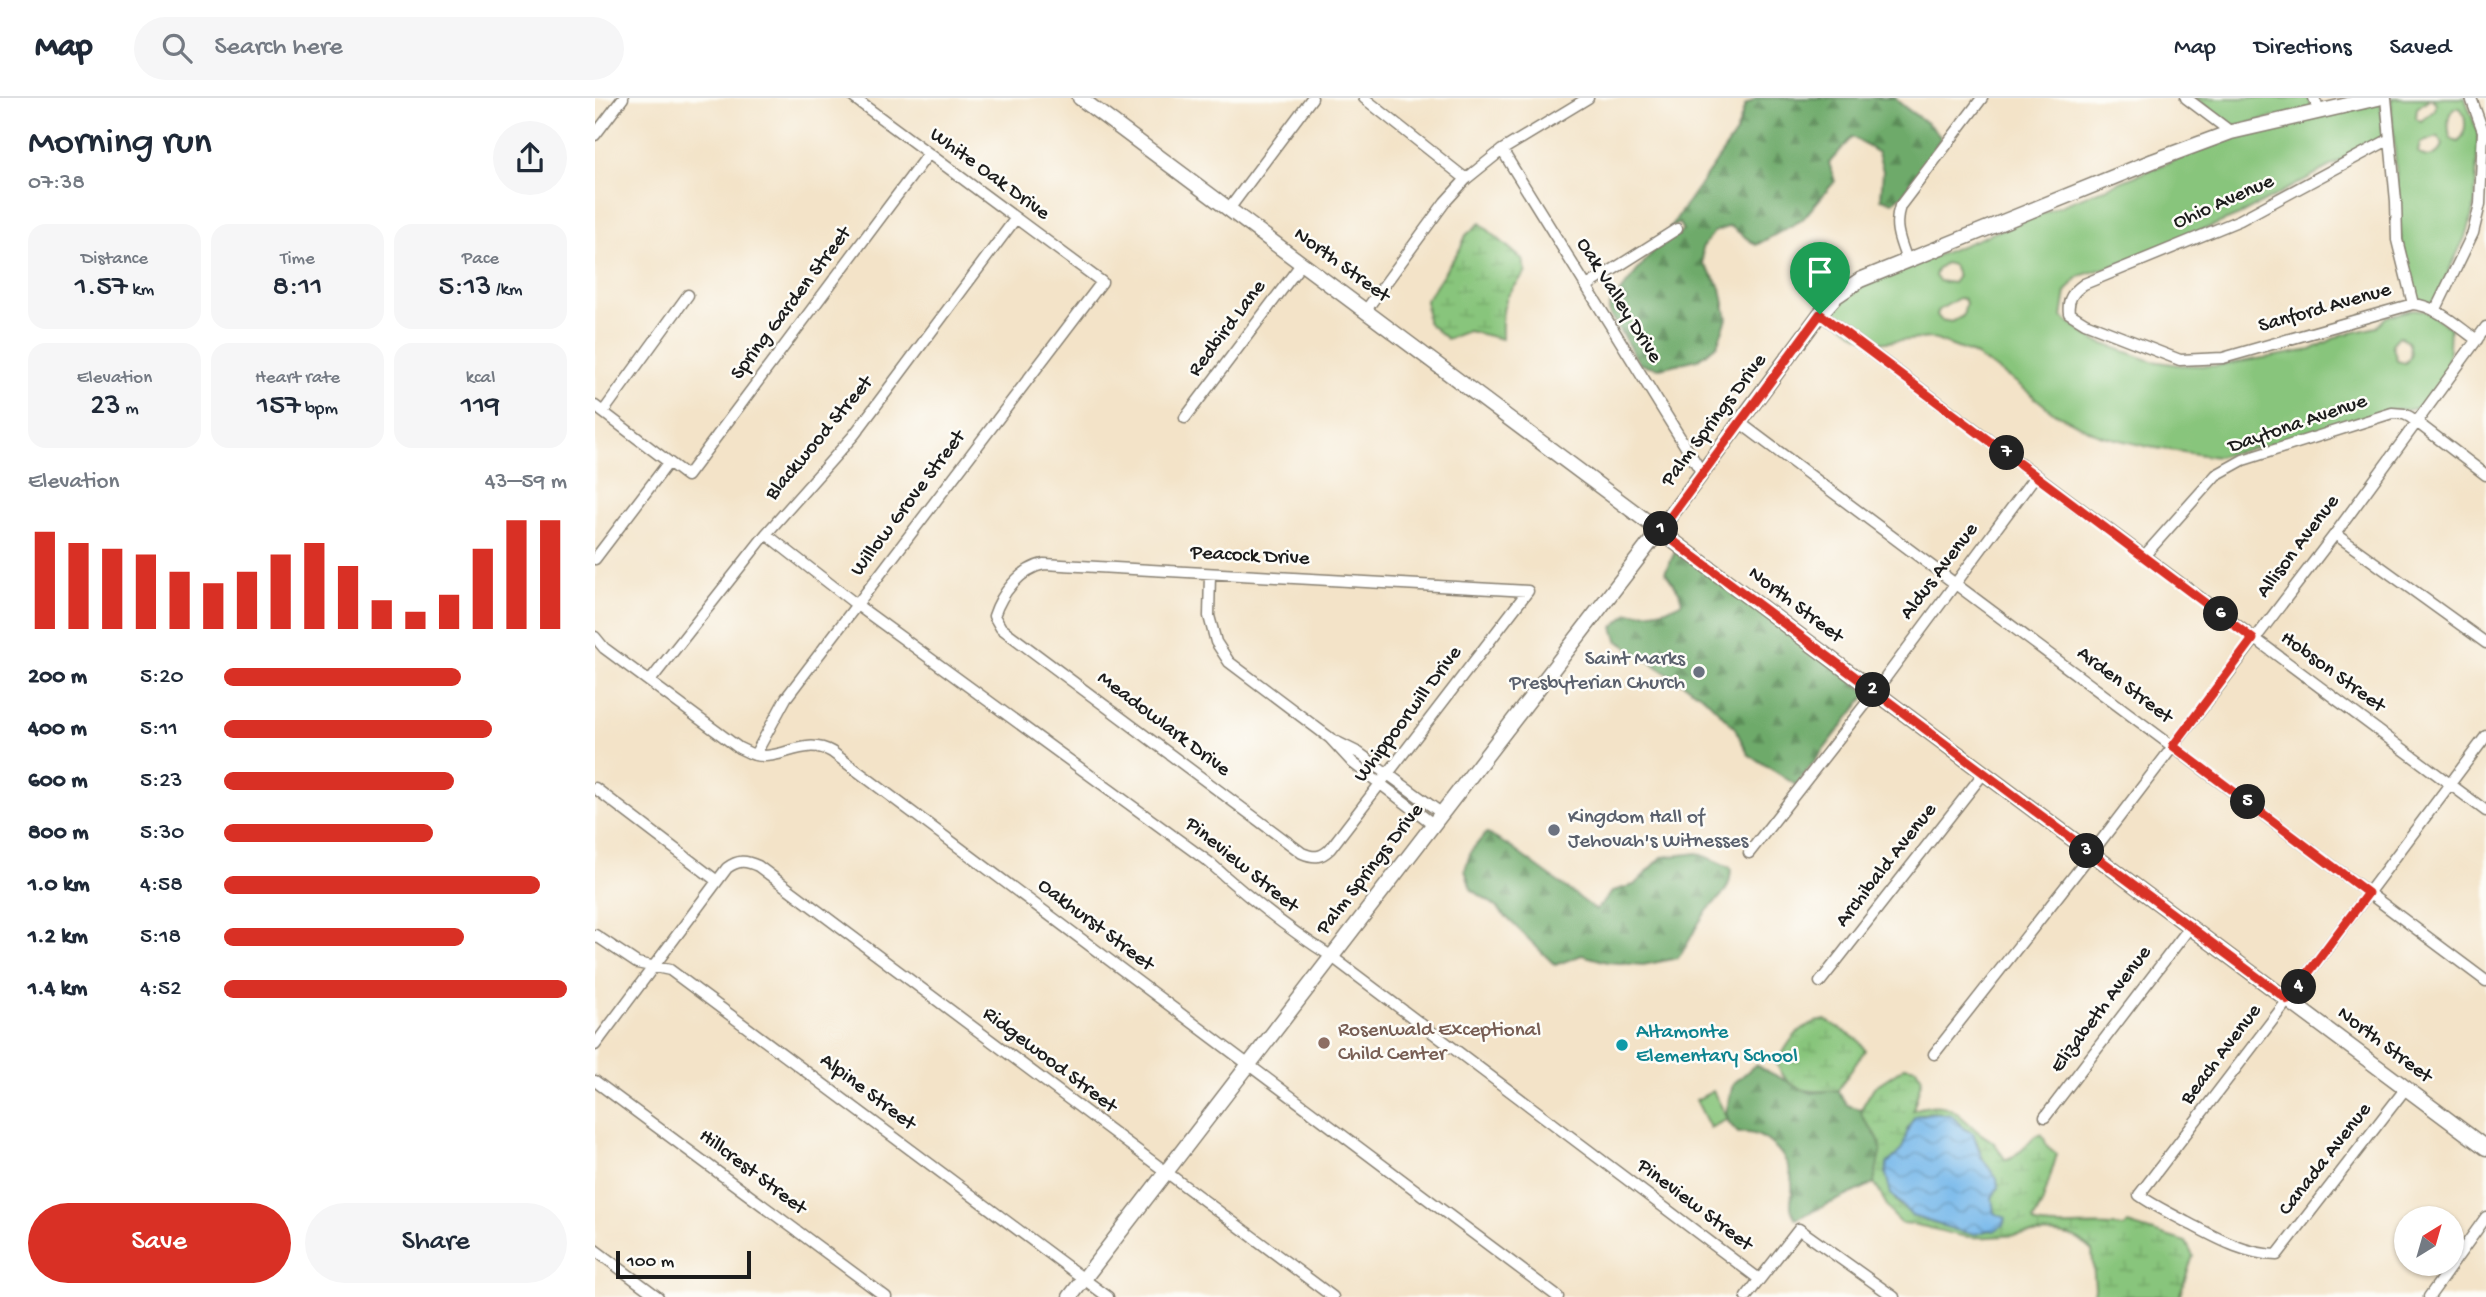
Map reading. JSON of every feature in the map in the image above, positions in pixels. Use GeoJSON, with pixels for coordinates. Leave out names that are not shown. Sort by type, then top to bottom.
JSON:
{"type":"FeatureCollection","features":[{"type":"Feature","properties":{"kind":"street"},"geometry":{"type":"LineString","coordinates":[[595,135],[623,98]]}},
{"type":"Feature","properties":{"kind":"street","name":"White Oak Drive"},"geometry":{"type":"LineString","coordinates":[[854,98],[1102,282]]}},
{"type":"Feature","properties":{"kind":"street","name":"North Street"},"geometry":{"type":"LineString","coordinates":[[1080,98],[2486,1148]]}},
{"type":"Feature","properties":{"kind":"street"},"geometry":{"type":"LineString","coordinates":[[1229,209],[1311,98]]}},
{"type":"Feature","properties":{"kind":"street"},"geometry":{"type":"LineString","coordinates":[[1364,98],[1466,179]]}},
{"type":"Feature","properties":{"kind":"street"},"geometry":{"type":"LineString","coordinates":[[1366,310],[1445,202],[1466,179],[1502,150],[1588,98]]}},
{"type":"Feature","properties":{"kind":"street"},"geometry":{"type":"LineString","coordinates":[[1907,260],[1896,233],[1896,218],[1900,206],[1982,98]]}},
{"type":"Feature","properties":{"kind":"street"},"geometry":{"type":"LineString","coordinates":[[2186,98],[2231,132]]}},
{"type":"Feature","properties":{"kind":"street","name":"Palm Springs Drive"},"geometry":{"type":"LineString","coordinates":[[1070,1297],[1660,531],[1820,314],[1849,286],[1907,260],[2231,132],[2316,105],[2378,98]]}},
{"type":"Feature","properties":{"kind":"street"},"geometry":{"type":"LineString","coordinates":[[2386,98],[2396,201],[2396,240],[2413,304]]}},
{"type":"Feature","properties":{"kind":"street"},"geometry":{"type":"LineString","coordinates":[[2435,311],[2473,233],[2480,204],[2484,133],[2471,98]]}},
{"type":"Feature","properties":{"kind":"street","name":"Ohio Avenue"},"geometry":{"type":"LineString","coordinates":[[2073,293],[2084,284],[2241,220],[2388,140]]}},
{"type":"Feature","properties":{"kind":"street","name":"Oak Valley Drive"},"geometry":{"type":"LineString","coordinates":[[1502,150],[1702,473]]}},
{"type":"Feature","properties":{"kind":"street","name":"Spring Garden Street"},"geometry":{"type":"LineString","coordinates":[[669,463],[687,477],[928,154]]}},
{"type":"Feature","properties":{"kind":"street","name":"Blackwood Street"},"geometry":{"type":"LineString","coordinates":[[650,681],[766,534],[854,435],[1016,218]]}},
{"type":"Feature","properties":{"kind":"street"},"geometry":{"type":"LineString","coordinates":[[1587,286],[1677,229]]}},
{"type":"Feature","properties":{"kind":"street","name":"Redbird Lane"},"geometry":{"type":"LineString","coordinates":[[1185,418],[1301,263]]}},
{"type":"Feature","properties":{"kind":"street","name":"Willow Grove Street"},"geometry":{"type":"LineString","coordinates":[[755,755],[786,698],[1102,282]]}},
{"type":"Feature","properties":{"kind":"street","name":"Sanford Avenue"},"geometry":{"type":"LineString","coordinates":[[2073,293],[2068,308],[2073,318],[2180,360],[2223,358],[2413,304],[2424,305],[2435,311],[2477,340]]}},
{"type":"Feature","properties":{"kind":"street"},"geometry":{"type":"LineString","coordinates":[[595,559],[669,463],[599,410],[688,295]]}},
{"type":"Feature","properties":{"kind":"street","name":"Hobson Street"},"geometry":{"type":"LineString","coordinates":[[1820,314],[2486,811]]}},
{"type":"Feature","properties":{"kind":"street","name":"Allison Avenue"},"geometry":{"type":"LineString","coordinates":[[1934,1054],[2091,854],[2335,534],[2486,327]]}},
{"type":"Feature","properties":{"kind":"street","name":"Daytona Avenue"},"geometry":{"type":"LineString","coordinates":[[2144,556],[2216,475],[2243,460],[2392,413],[2404,414],[2415,422]]}},
{"type":"Feature","properties":{"kind":"street","name":"Arden Street"},"geometry":{"type":"LineString","coordinates":[[1739,422],[2486,981]]}},
{"type":"Feature","properties":{"kind":"street"},"geometry":{"type":"LineString","coordinates":[[2415,422],[2486,475]]}},
{"type":"Feature","properties":{"kind":"street","name":"Aldus Avenue"},"geometry":{"type":"LineString","coordinates":[[1749,853],[1875,692],[2036,475]]}},
{"type":"Feature","properties":{"kind":"street","name":"Pineview Street"},"geometry":{"type":"LineString","coordinates":[[766,534],[857,605],[1210,863],[1292,932],[1331,956],[1759,1279]]}},
{"type":"Feature","properties":{"kind":"street"},"geometry":{"type":"LineString","coordinates":[[2335,534],[2486,643]]}},
{"type":"Feature","properties":{"kind":"street","name":"Peacock Drive"},"geometry":{"type":"LineString","coordinates":[[995,616],[1000,603],[1027,570],[1044,564],[1528,591]]}},
{"type":"Feature","properties":{"kind":"street"},"geometry":{"type":"LineString","coordinates":[[1210,574],[1209,616],[1216,642],[1229,662],[1330,738],[1360,753],[1388,774],[1437,819]]}},
{"type":"Feature","properties":{"kind":"street","name":"Whippoorwill Drive"},"geometry":{"type":"LineString","coordinates":[[1317,857],[1330,849],[1528,591]]}},
{"type":"Feature","properties":{"kind":"street","name":"Meadowlark Drive"},"geometry":{"type":"LineString","coordinates":[[995,616],[1001,628],[1302,853],[1317,857]]}},
{"type":"Feature","properties":{"kind":"street"},"geometry":{"type":"LineString","coordinates":[[595,637],[604,648],[739,748],[755,755]]}},
{"type":"Feature","properties":{"kind":"street","name":"Beach Avenue"},"geometry":{"type":"LineString","coordinates":[[2277,1255],[2241,1249],[2151,1204],[2139,1195],[2486,736]]}},
{"type":"Feature","properties":{"kind":"street"},"geometry":{"type":"LineString","coordinates":[[1330,738],[1353,763],[1380,784],[1437,819]]}},
{"type":"Feature","properties":{"kind":"street","name":"Oakhurst Street"},"geometry":{"type":"LineString","coordinates":[[755,755],[770,755],[813,745],[832,752],[1558,1297]]}},
{"type":"Feature","properties":{"kind":"street","name":"Archibald Avenue"},"geometry":{"type":"LineString","coordinates":[[1820,982],[1983,774]]}},
{"type":"Feature","properties":{"kind":"street"},"geometry":{"type":"LineString","coordinates":[[595,788],[717,881],[595,1045]]}},
{"type":"Feature","properties":{"kind":"street","name":"Ridgewood Street"},"geometry":{"type":"LineString","coordinates":[[717,881],[727,869],[740,861],[748,861],[758,866],[1332,1297]]}},
{"type":"Feature","properties":{"kind":"street","name":"Elizabeth Avenue"},"geometry":{"type":"LineString","coordinates":[[2045,1117],[2190,927]]}},
{"type":"Feature","properties":{"kind":"street","name":"Alpine Street"},"geometry":{"type":"LineString","coordinates":[[595,935],[637,962],[670,970],[1108,1297]]}},
{"type":"Feature","properties":{"kind":"street","name":"Hillcrest Street"},"geometry":{"type":"LineString","coordinates":[[595,1081],[886,1297]]}},
{"type":"Feature","properties":{"kind":"street","name":"Canada Avenue"},"geometry":{"type":"LineString","coordinates":[[2277,1255],[2406,1088]]}},
{"type":"Feature","properties":{"kind":"street"},"geometry":{"type":"LineString","coordinates":[[2429,1297],[2486,1217]]}},
{"type":"Feature","properties":{"kind":"street"},"geometry":{"type":"LineString","coordinates":[[1746,1297],[1799,1229],[1894,1297]]}},
{"type":"Feature","properties":{"kind":"street"},"geometry":{"type":"LineString","coordinates":[[595,1250],[658,1297]]}},
{"type":"Feature","properties":{"kind":"green space"},"geometry":{"type":"Polygon","coordinates":[[[1756,98],[1895,98],[1931,126],[1941,138],[1904,194],[1893,202],[1881,199],[1883,171],[1878,153],[1852,137],[1829,163],[1835,181],[1802,220],[1756,245],[1730,226],[1714,232],[1702,248],[1703,263],[1721,288],[1727,319],[1717,345],[1698,359],[1660,368],[1640,364],[1609,313],[1609,306],[1654,250],[1683,231],[1679,223],[1669,229],[1736,133],[1745,105],[1756,98]]]}},
{"type":"Feature","properties":{"kind":"green space"},"geometry":{"type":"Polygon","coordinates":[[[2195,98],[2309,98],[2312,108],[2233,127],[2195,98]]]}},
{"type":"Feature","properties":{"kind":"green space"},"geometry":{"type":"Polygon","coordinates":[[[2430,98],[2417,108],[2416,118],[2421,121],[2435,110],[2436,103],[2431,98],[2465,98],[2478,133],[2475,203],[2468,231],[2433,304],[2417,300],[2401,238],[2391,100],[2430,98]],[[2454,108],[2449,119],[2449,128],[2451,139],[2458,142],[2463,135],[2465,121],[2460,108],[2454,108]],[[2438,137],[2420,143],[2418,152],[2429,157],[2435,154],[2443,145],[2438,137]]]}},
{"type":"Feature","properties":{"kind":"green space"},"geometry":{"type":"Polygon","coordinates":[[[2381,102],[2383,138],[2239,215],[2122,263],[2079,276],[2066,292],[2062,317],[2096,341],[2152,361],[2215,366],[2311,350],[2341,335],[2377,327],[2386,317],[2413,309],[2423,310],[2450,327],[2448,370],[2420,407],[2408,410],[2392,409],[2291,439],[2217,457],[2149,447],[2099,435],[2054,413],[2017,383],[1973,354],[1931,338],[1875,343],[1857,335],[1835,318],[1833,306],[1851,290],[2230,138],[2381,102]],[[1945,263],[1937,269],[1935,276],[1939,281],[1953,283],[1958,276],[1953,265],[1945,263]],[[1959,298],[1939,310],[1937,315],[1941,320],[1952,322],[1963,316],[1966,303],[1959,298]],[[2399,336],[2392,344],[2397,361],[2405,363],[2411,352],[2408,341],[2399,336]]]}},
{"type":"Feature","properties":{"kind":"green space"},"geometry":{"type":"Polygon","coordinates":[[[1480,223],[1523,260],[1526,272],[1506,300],[1502,339],[1468,331],[1447,339],[1427,322],[1426,300],[1466,235],[1480,223]]]}},
{"type":"Feature","properties":{"kind":"green space"},"geometry":{"type":"Polygon","coordinates":[[[1676,550],[1868,693],[1796,785],[1748,754],[1735,728],[1705,698],[1617,640],[1613,627],[1629,613],[1656,611],[1682,602],[1679,592],[1665,572],[1676,550]]]}},
{"type":"Feature","properties":{"kind":"green space"},"geometry":{"type":"Polygon","coordinates":[[[1486,833],[1509,846],[1596,910],[1613,891],[1634,885],[1662,857],[1698,853],[1731,868],[1730,878],[1725,891],[1704,915],[1678,958],[1643,965],[1607,962],[1582,955],[1555,965],[1494,905],[1471,889],[1465,870],[1471,851],[1486,833]]]}},
{"type":"Feature","properties":{"kind":"green space"},"geometry":{"type":"Polygon","coordinates":[[[1826,1020],[1858,1040],[1865,1050],[1838,1090],[1801,1089],[1788,1081],[1777,1064],[1795,1035],[1808,1025],[1826,1020]]]}},
{"type":"Feature","properties":{"kind":"green space"},"geometry":{"type":"Polygon","coordinates":[[[1755,1065],[1811,1093],[1837,1090],[1847,1105],[1861,1109],[1880,1144],[1881,1153],[1875,1183],[1796,1219],[1791,1205],[1792,1189],[1787,1163],[1767,1140],[1748,1133],[1738,1133],[1729,1123],[1726,1112],[1733,1084],[1755,1065]]]}},
{"type":"Feature","properties":{"kind":"green space"},"geometry":{"type":"Polygon","coordinates":[[[1906,1066],[1916,1068],[1922,1078],[1913,1110],[1933,1105],[1947,1107],[1993,1142],[2006,1160],[2012,1158],[2036,1136],[2043,1136],[2047,1146],[2057,1154],[2042,1204],[2033,1221],[2036,1224],[2058,1226],[2124,1227],[2128,1224],[2186,1242],[2193,1256],[2179,1297],[2093,1297],[2095,1288],[2092,1251],[2077,1239],[2064,1235],[1970,1237],[1901,1223],[1891,1213],[1874,1182],[1881,1149],[1879,1140],[1862,1116],[1861,1109],[1874,1087],[1906,1066]],[[1941,1113],[1921,1114],[1907,1129],[1904,1146],[1893,1159],[1891,1192],[1897,1202],[1907,1210],[1934,1223],[1965,1230],[1989,1230],[1998,1216],[1994,1213],[1992,1198],[1998,1187],[1972,1134],[1950,1116],[1941,1113]]]}},
{"type":"Feature","properties":{"kind":"green space"},"geometry":{"type":"Polygon","coordinates":[[[1713,1091],[1728,1119],[1710,1128],[1696,1100],[1713,1091]]]}},
{"type":"Feature","properties":{"kind":"water"},"geometry":{"type":"Polygon","coordinates":[[[1931,1113],[1951,1115],[1964,1129],[1973,1133],[1982,1158],[1997,1179],[1998,1187],[1992,1198],[1994,1213],[2006,1218],[2003,1225],[1994,1231],[1976,1234],[1912,1216],[1891,1194],[1886,1174],[1887,1163],[1903,1146],[1915,1116],[1931,1113]]]}},
{"type":"Feature","properties":{"kind":"place","name":"Saint Marks Presbyterian Church"},"geometry":{"type":"Point","coordinates":[1699,672]}},
{"type":"Feature","properties":{"kind":"place","name":"Kingdom Hall of Jehovah's Witnesses"},"geometry":{"type":"Point","coordinates":[1554,830]}},
{"type":"Feature","properties":{"kind":"place","name":"Rosenwald Exceptional Child Center"},"geometry":{"type":"Point","coordinates":[1324,1043]}},
{"type":"Feature","properties":{"kind":"place","name":"Altamonte Elementary School"},"geometry":{"type":"Point","coordinates":[1622,1045]}},
{"type":"Feature","properties":{"kind":"route"},"geometry":{"type":"LineString","coordinates":[[1820,314],[2253,639],[2173,746],[2368,893],[2288,1000],[1660,531],[1820,314]]}}]}
